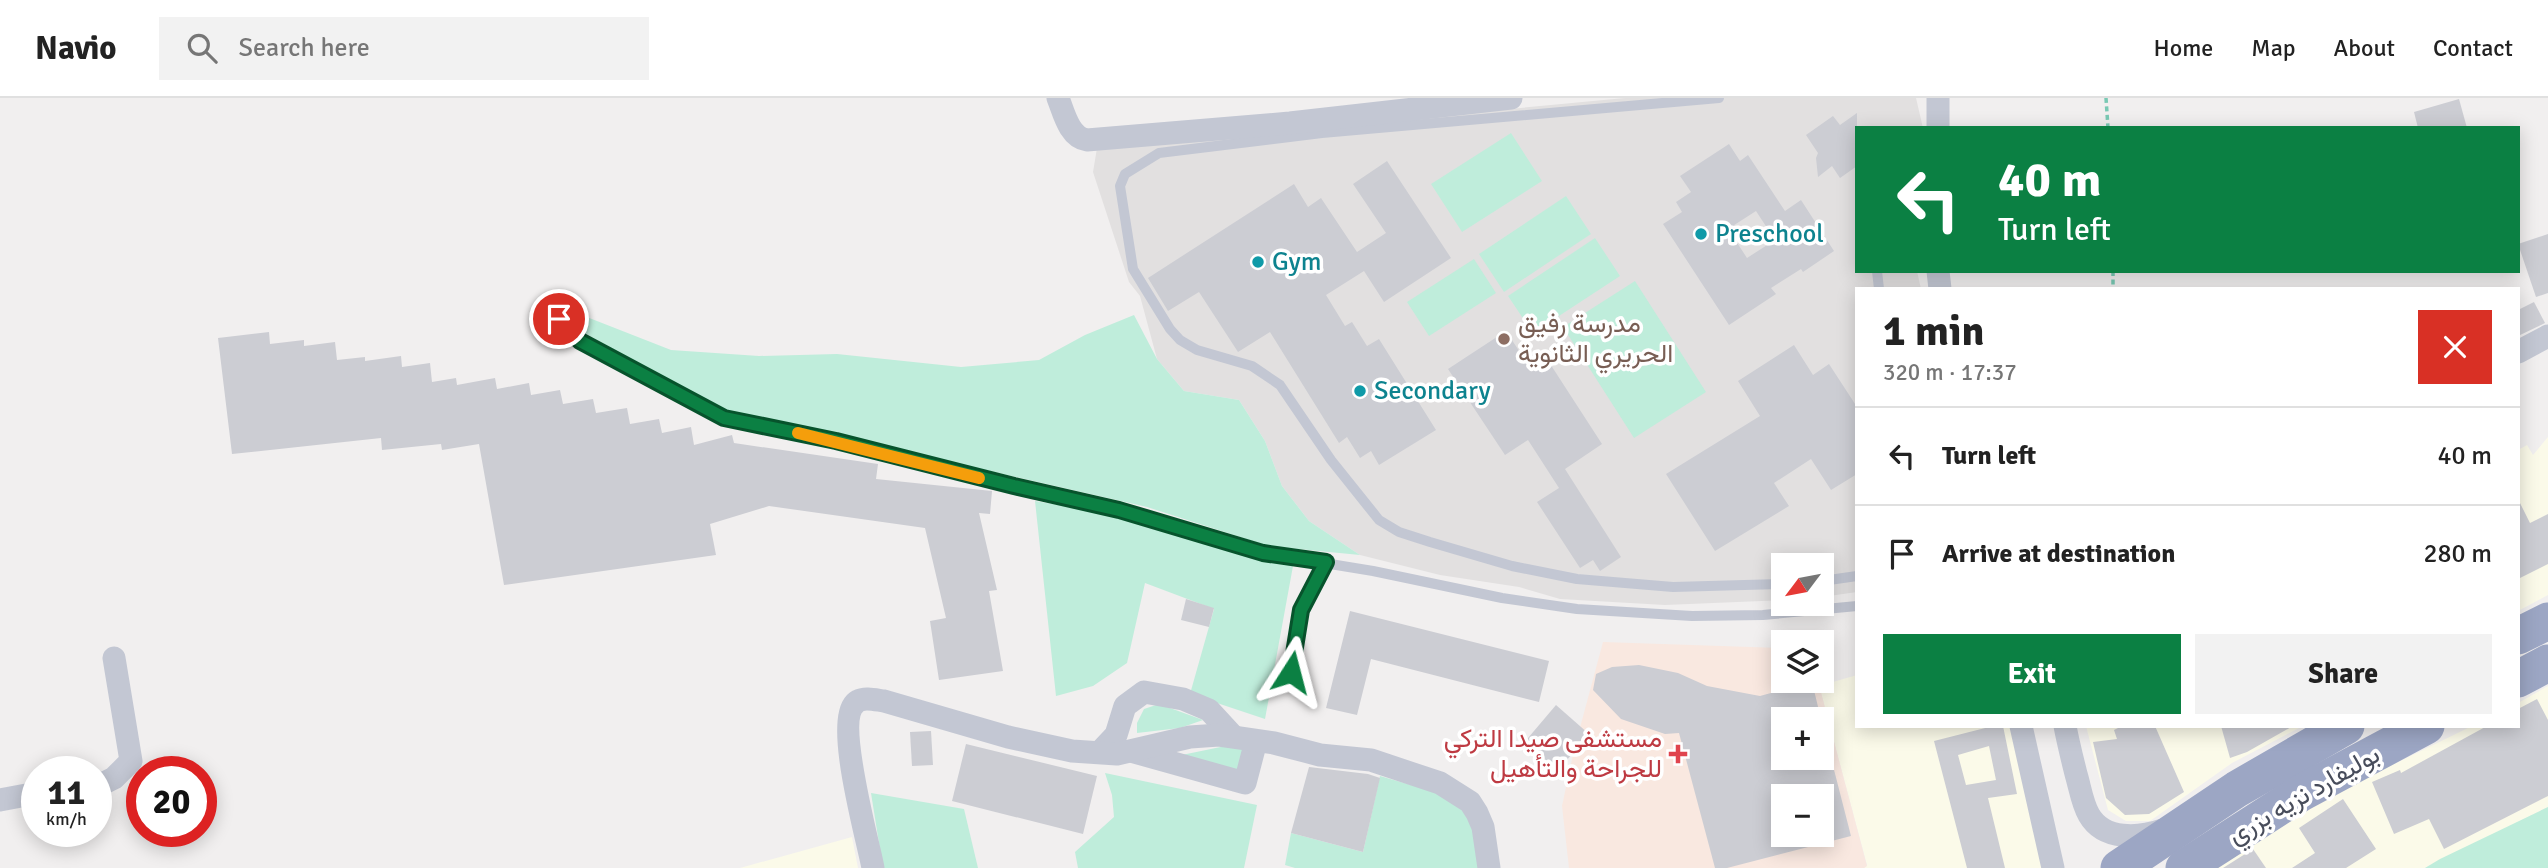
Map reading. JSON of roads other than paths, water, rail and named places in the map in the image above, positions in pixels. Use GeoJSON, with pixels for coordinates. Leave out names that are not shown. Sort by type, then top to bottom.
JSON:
{"type":"FeatureCollection","features":[{"type":"Feature","properties":{"kind":"highway"},"geometry":{"type":"LineString","coordinates":[[2520,678],[2548,663]]}},
{"type":"Feature","properties":{"kind":"highway","name":"بوليفارد نزيه بزري"},"geometry":{"type":"LineString","coordinates":[[2119,868],[2192,818],[2342,728]]}},
{"type":"Feature","properties":{"kind":"highway","name":"بوليفارد نزيه بزري"},"geometry":{"type":"LineString","coordinates":[[2184,868],[2301,793],[2422,728]]}},
{"type":"Feature","properties":{"kind":"street"},"geometry":{"type":"LineString","coordinates":[[1058,98],[1072,131],[1081,139],[1087,140],[1290,123],[1511,98]]}},
{"type":"Feature","properties":{"kind":"street"},"geometry":{"type":"LineString","coordinates":[[1938,98],[1938,126]]}},
{"type":"Feature","properties":{"kind":"street"},"geometry":{"type":"LineString","coordinates":[[2520,351],[2548,336]]}},
{"type":"Feature","properties":{"kind":"street"},"geometry":{"type":"LineString","coordinates":[[112,779],[131,761],[114,659]]}},
{"type":"Feature","properties":{"kind":"street"},"geometry":{"type":"LineString","coordinates":[[1100,752],[1116,734],[1125,706],[1144,692],[1183,699],[1209,710],[1232,735]]}},
{"type":"Feature","properties":{"kind":"street"},"geometry":{"type":"LineString","coordinates":[[873,868],[854,778],[847,726],[852,707],[857,701],[866,699],[884,701],[1008,737],[1072,751],[1130,751],[1190,737],[1232,735],[1320,755],[1371,760],[1449,788],[1470,802],[1483,827],[1489,868]]}},
{"type":"Feature","properties":{"kind":"street"},"geometry":{"type":"LineString","coordinates":[[2021,728],[2053,868]]}},
{"type":"Feature","properties":{"kind":"street"},"geometry":{"type":"LineString","coordinates":[[2066,728],[2086,809],[2103,829],[2122,835],[2148,834],[2192,818]]}},
{"type":"Feature","properties":{"kind":"street"},"geometry":{"type":"LineString","coordinates":[[1130,751],[1245,783],[1256,740]]}},
{"type":"Feature","properties":{"kind":"street"},"geometry":{"type":"LineString","coordinates":[[0,800],[21,796]]}},
{"type":"Feature","properties":{"kind":"lane"},"geometry":{"type":"LineString","coordinates":[[1719,98],[1322,133],[1159,153],[1125,174],[1120,186],[1133,269],[1170,329],[1180,340],[1198,350],[1252,366],[1280,385],[1331,460],[1379,520],[1399,532],[1503,564],[1577,579],[1673,587],[1771,584]]}},
{"type":"Feature","properties":{"kind":"lane"},"geometry":{"type":"LineString","coordinates":[[555,312],[566,328],[580,341],[724,418],[836,441],[954,472],[1119,510],[1263,553],[1326,562],[1502,598],[1630,614],[1763,615],[1855,606]]}},
{"type":"Feature","properties":{"kind":"lane"},"geometry":{"type":"LineString","coordinates":[[1291,672],[1301,610],[1326,562]]}},
{"type":"Feature","properties":{"kind":"lane"},"geometry":{"type":"LineString","coordinates":[[1834,579],[1855,576]]}},
{"type":"Feature","properties":{"kind":"place","name":"Preschool"},"geometry":{"type":"Point","coordinates":[1701,234]}},
{"type":"Feature","properties":{"kind":"place","name":"Gym"},"geometry":{"type":"Point","coordinates":[1258,262]}},
{"type":"Feature","properties":{"kind":"place","name":"مدرسة رفيق الحريري الثانوية"},"geometry":{"type":"Point","coordinates":[1504,339]}},
{"type":"Feature","properties":{"kind":"place","name":"Secondary"},"geometry":{"type":"Point","coordinates":[1360,391]}},
{"type":"Feature","properties":{"kind":"place","name":"مستشفى صيدا التركي للجراحة والتأهيل"},"geometry":{"type":"Point","coordinates":[1678,754]}}]}
